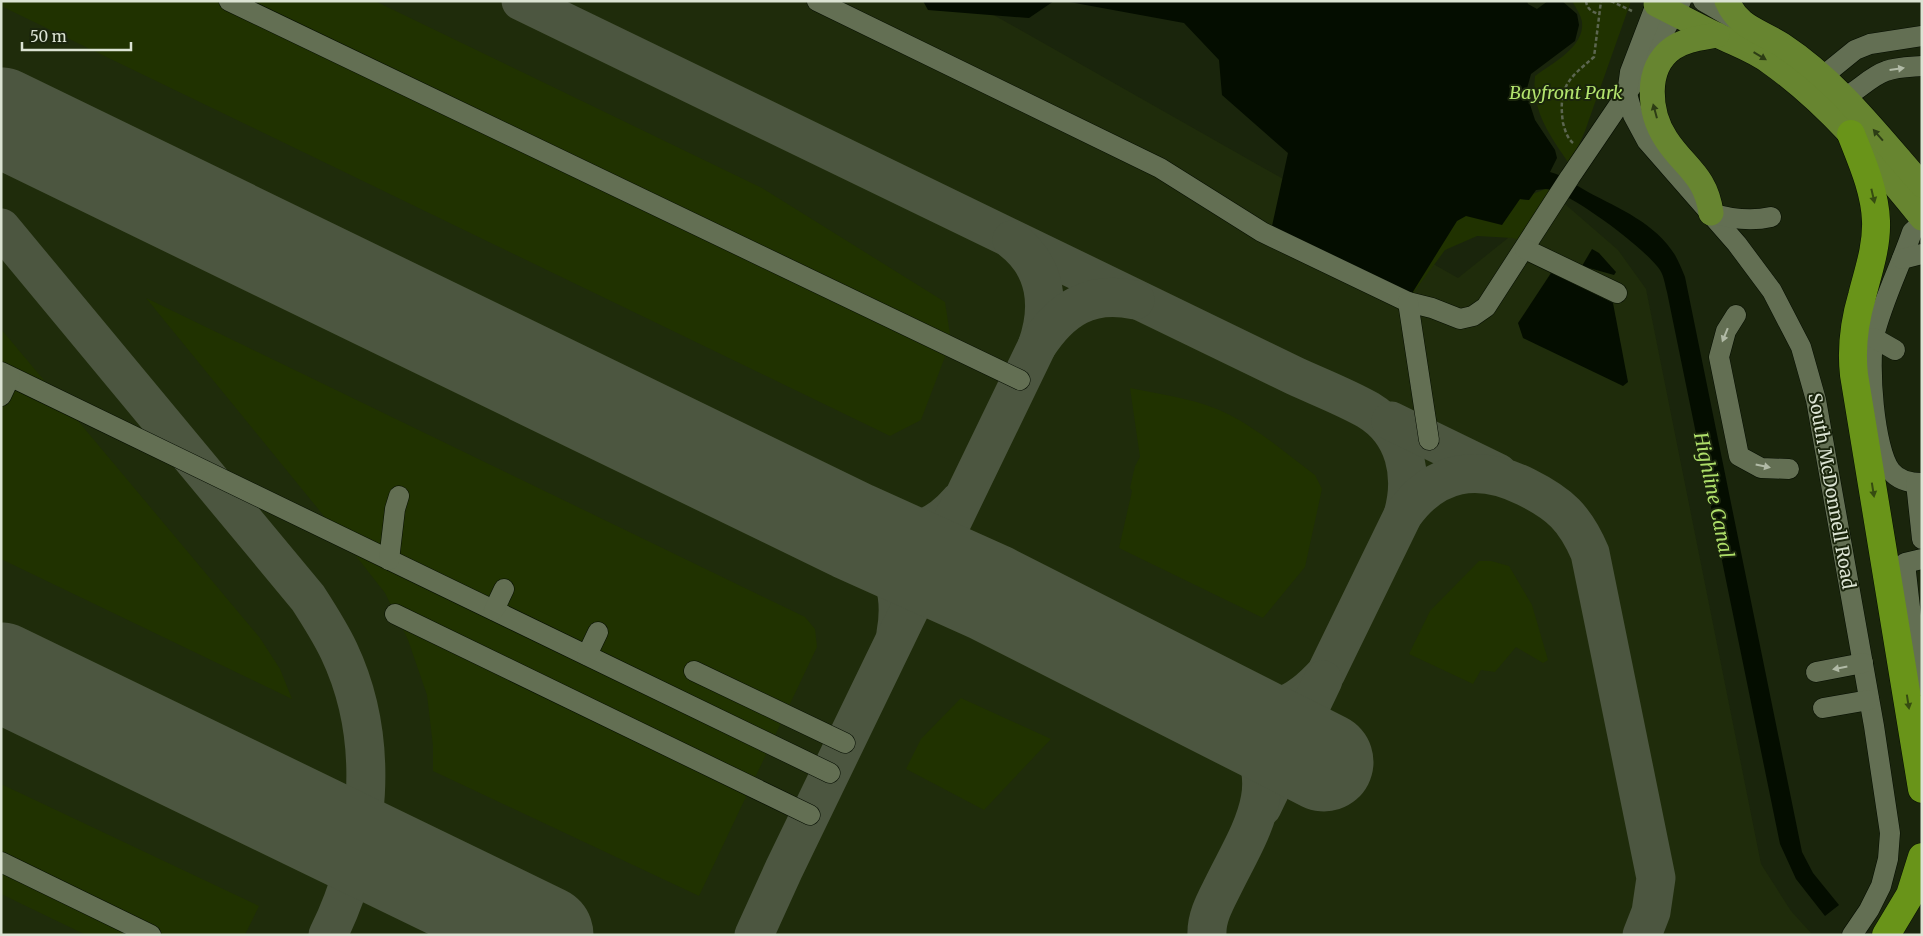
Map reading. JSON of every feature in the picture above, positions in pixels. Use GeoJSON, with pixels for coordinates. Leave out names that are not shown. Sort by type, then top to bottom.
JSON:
{"type":"FeatureCollection","features":[{"type":"Feature","properties":{"kind":"highway"},"geometry":{"type":"LineString","coordinates":[[1850,134],[1869,182],[1873,196],[1876,223],[1874,248],[1855,326],[1852,350],[1854,375],[1922,788]]}},
{"type":"Feature","properties":{"kind":"highway"},"geometry":{"type":"LineString","coordinates":[[1886,935],[1910,895],[1922,857]]}},
{"type":"Feature","properties":{"kind":"highway"},"geometry":{"type":"LineString","coordinates":[[1899,935],[1922,906]]}},
{"type":"Feature","properties":{"kind":"main road"},"geometry":{"type":"LineString","coordinates":[[1726,1],[1732,12],[1744,25],[1781,44],[1823,76],[1845,97],[1922,185]]}},
{"type":"Feature","properties":{"kind":"main road"},"geometry":{"type":"LineString","coordinates":[[1667,5],[1717,35],[1744,46],[1770,62],[1799,84],[1850,134],[1922,218]]}},
{"type":"Feature","properties":{"kind":"main road"},"geometry":{"type":"LineString","coordinates":[[1710,213],[1706,193],[1698,176],[1663,134],[1653,109],[1652,93],[1656,73],[1664,56],[1673,48],[1685,42],[1717,35]]}},
{"type":"Feature","properties":{"kind":"main road"},"geometry":{"type":"LineString","coordinates":[[1799,84],[1825,98],[1845,97]]}},
{"type":"Feature","properties":{"kind":"street"},"geometry":{"type":"LineString","coordinates":[[229,1],[1020,380]]}},
{"type":"Feature","properties":{"kind":"street"},"geometry":{"type":"LineString","coordinates":[[817,1],[1160,168],[1262,232],[1330,266],[1408,302],[1432,308],[1460,319],[1474,316],[1486,307],[1570,177],[1627,94]]}},
{"type":"Feature","properties":{"kind":"street"},"geometry":{"type":"LineString","coordinates":[[1703,1],[1744,25]]}},
{"type":"Feature","properties":{"kind":"street","name":"South McDonnell Road"},"geometry":{"type":"LineString","coordinates":[[1667,5],[1630,72],[1627,94],[1633,115],[1647,140],[1737,244],[1781,305],[1801,347],[1820,418],[1887,805],[1889,846],[1881,886],[1869,910],[1852,935]]}},
{"type":"Feature","properties":{"kind":"street"},"geometry":{"type":"LineString","coordinates":[[1823,76],[1853,51],[1870,44],[1922,36]]}},
{"type":"Feature","properties":{"kind":"street"},"geometry":{"type":"LineString","coordinates":[[1853,51],[1873,78]]}},
{"type":"Feature","properties":{"kind":"street"},"geometry":{"type":"LineString","coordinates":[[1845,97],[1886,71],[1922,66]]}},
{"type":"Feature","properties":{"kind":"street"},"geometry":{"type":"LineString","coordinates":[[1710,213],[1743,220],[1761,219],[1776,213],[1737,244]]}},
{"type":"Feature","properties":{"kind":"street"},"geometry":{"type":"LineString","coordinates":[[1922,223],[1912,232],[1882,307],[1874,338],[1871,374],[1882,453],[1890,470],[1897,478],[1919,483],[1922,539]]}},
{"type":"Feature","properties":{"kind":"street"},"geometry":{"type":"LineString","coordinates":[[1525,249],[1617,293]]}},
{"type":"Feature","properties":{"kind":"street"},"geometry":{"type":"LineString","coordinates":[[1902,259],[1922,254]]}},
{"type":"Feature","properties":{"kind":"street"},"geometry":{"type":"LineString","coordinates":[[1408,302],[1429,440]]}},
{"type":"Feature","properties":{"kind":"street"},"geometry":{"type":"LineString","coordinates":[[1736,315],[1726,331],[1719,356],[1739,456],[1761,468],[1789,469]]}},
{"type":"Feature","properties":{"kind":"street"},"geometry":{"type":"LineString","coordinates":[[1874,338],[1895,350]]}},
{"type":"Feature","properties":{"kind":"street"},"geometry":{"type":"LineString","coordinates":[[1,396],[6,374],[830,773]]}},
{"type":"Feature","properties":{"kind":"street"},"geometry":{"type":"LineString","coordinates":[[389,560],[395,509],[399,496]]}},
{"type":"Feature","properties":{"kind":"street"},"geometry":{"type":"LineString","coordinates":[[1922,559],[1905,563],[1918,678],[1922,685]]}},
{"type":"Feature","properties":{"kind":"street"},"geometry":{"type":"LineString","coordinates":[[494,610],[504,589]]}},
{"type":"Feature","properties":{"kind":"street"},"geometry":{"type":"LineString","coordinates":[[395,614],[810,815]]}},
{"type":"Feature","properties":{"kind":"street"},"geometry":{"type":"LineString","coordinates":[[587,655],[598,632]]}},
{"type":"Feature","properties":{"kind":"street"},"geometry":{"type":"LineString","coordinates":[[1816,672],[1863,664]]}},
{"type":"Feature","properties":{"kind":"street"},"geometry":{"type":"LineString","coordinates":[[694,671],[845,743]]}},
{"type":"Feature","properties":{"kind":"street"},"geometry":{"type":"LineString","coordinates":[[1823,708],[1869,700]]}},
{"type":"Feature","properties":{"kind":"street"},"geometry":{"type":"LineString","coordinates":[[1,862],[151,935]]}},
{"type":"Feature","properties":{"kind":"path"},"geometry":{"type":"LineString","coordinates":[[1586,1],[1588,8],[1592,12],[1599,14]]}},
{"type":"Feature","properties":{"kind":"path"},"geometry":{"type":"LineString","coordinates":[[1575,144],[1570,141],[1565,131],[1561,105],[1562,94],[1574,74],[1594,57],[1601,1]]}},
{"type":"Feature","properties":{"kind":"path"},"geometry":{"type":"LineString","coordinates":[[1611,1],[1632,10]]}},
{"type":"Feature","properties":{"kind":"shaded area"},"geometry":{"type":"Polygon","coordinates":[[[1,1],[969,1],[1458,278],[1558,198],[1618,250],[1646,289],[1761,864],[1791,911],[1811,933],[1809,935],[1,935],[1,1]]]}},
{"type":"Feature","properties":{"kind":"green space"},"geometry":{"type":"Polygon","coordinates":[[[1,1],[375,1],[762,188],[945,302],[951,341],[921,420],[890,436],[1,6],[1,1]]]}},
{"type":"Feature","properties":{"kind":"green space","name":"Bayfront Park"},"geometry":{"type":"Polygon","coordinates":[[[1572,1],[1631,1],[1585,131],[1570,165],[1550,134],[1539,112],[1536,101],[1535,76],[1566,54],[1578,39],[1582,22],[1572,1]]]}},
{"type":"Feature","properties":{"kind":"green space"},"geometry":{"type":"Polygon","coordinates":[[[1545,189],[1552,190],[1521,241],[1513,238],[1477,236],[1445,250],[1411,296],[1379,265],[1451,213],[1520,199],[1529,200],[1533,194],[1545,189]]]}},
{"type":"Feature","properties":{"kind":"green space"},"geometry":{"type":"Polygon","coordinates":[[[146,298],[805,617],[815,629],[817,647],[699,896],[433,771],[433,746],[427,695],[408,640],[385,593],[146,298]]]}},
{"type":"Feature","properties":{"kind":"green space"},"geometry":{"type":"Polygon","coordinates":[[[1,329],[260,638],[280,669],[292,699],[1,559],[1,329]]]}},
{"type":"Feature","properties":{"kind":"green space"},"geometry":{"type":"Polygon","coordinates":[[[1130,388],[1194,401],[1230,415],[1263,436],[1315,475],[1322,489],[1305,567],[1263,618],[1119,548],[1132,491],[1130,488],[1135,466],[1140,457],[1130,388]]]}},
{"type":"Feature","properties":{"kind":"green space"},"geometry":{"type":"Polygon","coordinates":[[[1479,561],[1491,561],[1509,566],[1532,605],[1548,660],[1543,663],[1516,647],[1495,672],[1481,670],[1473,684],[1409,654],[1430,611],[1479,561]]]}},
{"type":"Feature","properties":{"kind":"green space"},"geometry":{"type":"Polygon","coordinates":[[[961,698],[1051,739],[984,810],[906,769],[921,739],[961,698]]]}},
{"type":"Feature","properties":{"kind":"green space"},"geometry":{"type":"Polygon","coordinates":[[[1,784],[259,906],[245,935],[86,935],[1,894],[1,784]]]}},
{"type":"Feature","properties":{"kind":"water"},"geometry":{"type":"Polygon","coordinates":[[[923,1],[1054,1],[1029,18],[928,10],[923,1]]]}},
{"type":"Feature","properties":{"kind":"water","name":"Highline Canal"},"geometry":{"type":"Polygon","coordinates":[[[1064,1],[1527,1],[1528,4],[1537,9],[1548,1],[1562,1],[1577,14],[1579,25],[1575,41],[1531,74],[1526,92],[1535,120],[1555,150],[1557,158],[1550,172],[1565,178],[1647,225],[1667,244],[1675,255],[1685,277],[1802,852],[1813,873],[1839,905],[1825,916],[1796,879],[1780,844],[1667,292],[1660,270],[1626,237],[1592,212],[1562,194],[1545,189],[1536,190],[1529,200],[1520,199],[1502,225],[1466,216],[1457,221],[1411,295],[1272,226],[1288,153],[1222,95],[1219,60],[1184,23],[1064,1]]]}},
{"type":"Feature","properties":{"kind":"water"},"geometry":{"type":"Polygon","coordinates":[[[1592,249],[1599,253],[1616,272],[1614,275],[1582,266],[1592,249]]]}},
{"type":"Feature","properties":{"kind":"water"},"geometry":{"type":"Polygon","coordinates":[[[1551,273],[1613,303],[1628,382],[1623,386],[1523,338],[1518,323],[1551,273]]]}},
{"type":"Feature","properties":{"kind":"taxiway"},"geometry":{"type":"LineString","coordinates":[[521,1],[1368,410],[1391,431],[1399,443],[1404,456],[1408,485],[1403,515]]}},
{"type":"Feature","properties":{"kind":"taxiway"},"geometry":{"type":"LineString","coordinates":[[1,228],[308,598],[339,651],[352,685],[361,721],[365,757],[365,794],[354,866],[343,901],[328,935]]}},
{"type":"Feature","properties":{"kind":"taxiway"},"geometry":{"type":"LineString","coordinates":[[1012,240],[1033,262],[1043,288],[1044,317],[1037,346]]}},
{"type":"Feature","properties":{"kind":"taxiway"},"geometry":{"type":"LineString","coordinates":[[754,935],[784,869],[1037,346],[1056,322],[1078,305],[1104,298],[1135,300]]}},
{"type":"Feature","properties":{"kind":"taxiway"},"geometry":{"type":"LineString","coordinates":[[1391,421],[1498,473]]}},
{"type":"Feature","properties":{"kind":"taxiway"},"geometry":{"type":"LineString","coordinates":[[1220,709],[1253,710],[1279,707],[1302,696],[1326,673],[1403,515],[1429,488],[1443,480],[1458,475],[1474,473],[1508,479],[1538,493],[1557,506],[1572,521],[1590,553],[1656,878],[1651,912],[1642,935]]}},
{"type":"Feature","properties":{"kind":"taxiway"},"geometry":{"type":"LineString","coordinates":[[853,531],[884,534],[911,532],[936,522],[948,514],[959,502]]}},
{"type":"Feature","properties":{"kind":"taxiway"},"geometry":{"type":"LineString","coordinates":[[853,531],[879,555],[894,582],[898,602],[896,633]]}},
{"type":"Feature","properties":{"kind":"taxiway"},"geometry":{"type":"LineString","coordinates":[[1262,807],[1323,680]]}},
{"type":"Feature","properties":{"kind":"taxiway"},"geometry":{"type":"LineString","coordinates":[[1207,935],[1212,909],[1252,828],[1262,789],[1261,770],[1255,750],[1242,731],[1220,709]]}},
{"type":"Feature","properties":{"kind":"runway"},"geometry":{"type":"LineString","coordinates":[[1,117],[853,531],[991,593],[1324,762]]}},
{"type":"Feature","properties":{"kind":"runway"},"geometry":{"type":"LineString","coordinates":[[1,672],[544,935]]}}]}
